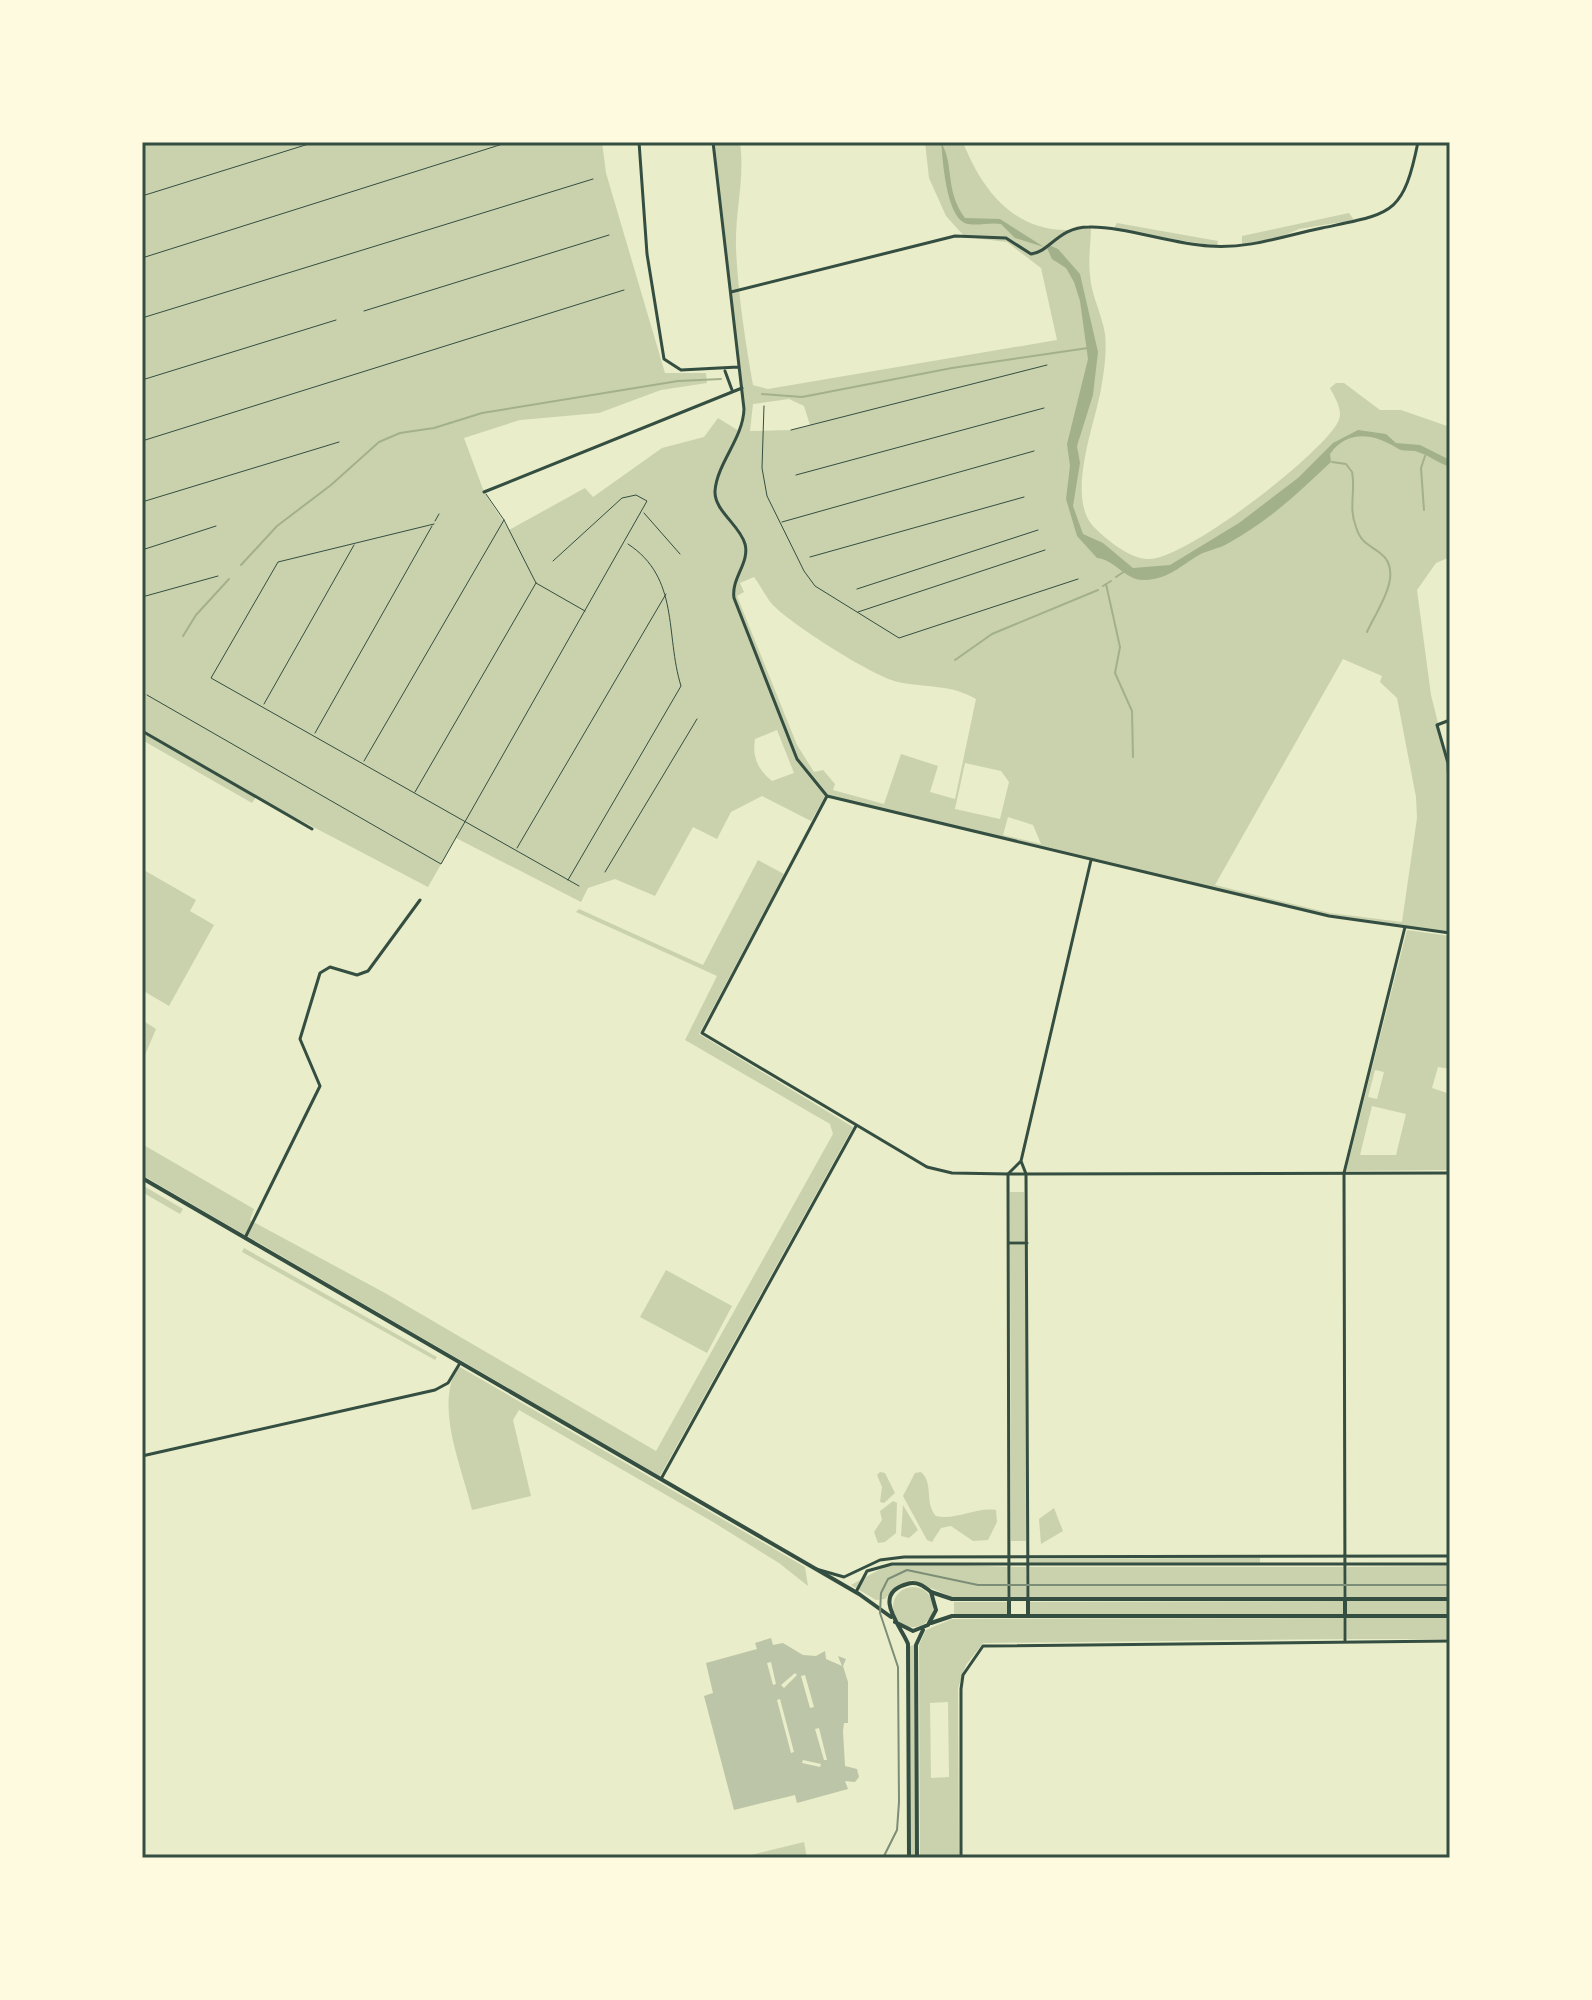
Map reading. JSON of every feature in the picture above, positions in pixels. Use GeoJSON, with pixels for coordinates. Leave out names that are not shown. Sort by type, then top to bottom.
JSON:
{"type":"FeatureCollection","features":[{"type":"Feature","properties":{"kind":"main road"},"geometry":{"type":"LineString","coordinates":[[142,1178],[877,1604],[895,1622],[908,1644],[909,1858]]}},
{"type":"Feature","properties":{"kind":"main road"},"geometry":{"type":"LineString","coordinates":[[877,1604],[910,1583],[922,1585],[931,1592],[952,1599],[1450,1599]]}},
{"type":"Feature","properties":{"kind":"main road"},"geometry":{"type":"LineString","coordinates":[[931,1592],[937,1606],[931,1623]]}},
{"type":"Feature","properties":{"kind":"main road"},"geometry":{"type":"LineString","coordinates":[[891,1597],[891,1617]]}},
{"type":"Feature","properties":{"kind":"main road"},"geometry":{"type":"LineString","coordinates":[[1009,1599],[1009,1616]]}},
{"type":"Feature","properties":{"kind":"main road"},"geometry":{"type":"LineString","coordinates":[[1028,1599],[1028,1616]]}},
{"type":"Feature","properties":{"kind":"main road"},"geometry":{"type":"LineString","coordinates":[[1345,1599],[1345,1616]]}},
{"type":"Feature","properties":{"kind":"main road"},"geometry":{"type":"LineString","coordinates":[[895,1622],[909,1630],[952,1616],[1450,1616]]}},
{"type":"Feature","properties":{"kind":"main road"},"geometry":{"type":"LineString","coordinates":[[917,1858],[916,1643],[925,1627]]}},
{"type":"Feature","properties":{"kind":"street"},"geometry":{"type":"LineString","coordinates":[[639,142],[647,254],[664,359],[681,370],[739,367]]}},
{"type":"Feature","properties":{"kind":"street"},"geometry":{"type":"LineString","coordinates":[[713,142],[742,388],[743,420],[715,493],[745,545],[745,556],[735,580],[734,598],[794,754],[827,796],[1329,916],[1450,933]]}},
{"type":"Feature","properties":{"kind":"street"},"geometry":{"type":"LineString","coordinates":[[731,292],[955,236],[997,237],[1011,241],[1027,253],[1041,250],[1068,230],[1091,226],[1207,246],[1250,246],[1361,221],[1399,203],[1418,142]]}},
{"type":"Feature","properties":{"kind":"street"},"geometry":{"type":"LineString","coordinates":[[724,369],[732,390]]}},
{"type":"Feature","properties":{"kind":"street"},"geometry":{"type":"LineString","coordinates":[[484,492],[742,388]]}},
{"type":"Feature","properties":{"kind":"street"},"geometry":{"type":"LineString","coordinates":[[1450,720],[1437,725],[1449,762],[1450,810]]}},
{"type":"Feature","properties":{"kind":"street"},"geometry":{"type":"LineString","coordinates":[[142,731],[312,829]]}},
{"type":"Feature","properties":{"kind":"street"},"geometry":{"type":"LineString","coordinates":[[827,796],[702,1033],[932,1169],[1008,1174],[1450,1173]]}},
{"type":"Feature","properties":{"kind":"street"},"geometry":{"type":"LineString","coordinates":[[1009,1599],[1008,1174],[1021,1161],[1091,860]]}},
{"type":"Feature","properties":{"kind":"street"},"geometry":{"type":"LineString","coordinates":[[245,1238],[320,1086],[300,1039],[320,973],[330,967],[357,975],[368,971],[420,900]]}},
{"type":"Feature","properties":{"kind":"street"},"geometry":{"type":"LineString","coordinates":[[1345,1599],[1344,1173],[1405,927]]}},
{"type":"Feature","properties":{"kind":"street"},"geometry":{"type":"LineString","coordinates":[[661,1479],[856,1126]]}},
{"type":"Feature","properties":{"kind":"street"},"geometry":{"type":"LineString","coordinates":[[1021,1161],[1026,1174],[1028,1599]]}},
{"type":"Feature","properties":{"kind":"street"},"geometry":{"type":"LineString","coordinates":[[1008,1243],[1027,1243]]}},
{"type":"Feature","properties":{"kind":"street"},"geometry":{"type":"LineString","coordinates":[[142,1456],[435,1390],[448,1383],[460,1363]]}},
{"type":"Feature","properties":{"kind":"street"},"geometry":{"type":"LineString","coordinates":[[1429,1556],[1429,1564]]}},
{"type":"Feature","properties":{"kind":"street"},"geometry":{"type":"LineString","coordinates":[[816,1569],[844,1577],[890,1557],[1450,1556]]}},
{"type":"Feature","properties":{"kind":"street"},"geometry":{"type":"LineString","coordinates":[[1261,1557],[1261,1565]]}},
{"type":"Feature","properties":{"kind":"street"},"geometry":{"type":"LineString","coordinates":[[856,1592],[863,1575],[885,1565],[1450,1564]]}},
{"type":"Feature","properties":{"kind":"street"},"geometry":{"type":"LineString","coordinates":[[1345,1616],[1345,1642]]}},
{"type":"Feature","properties":{"kind":"street"},"geometry":{"type":"LineString","coordinates":[[961,1858],[961,1689],[963,1675],[983,1646],[1450,1641]]}},
{"type":"Feature","properties":{"kind":"lane"},"geometry":{"type":"LineString","coordinates":[[142,196],[315,142]]}},
{"type":"Feature","properties":{"kind":"lane"},"geometry":{"type":"LineString","coordinates":[[142,258],[509,142]]}},
{"type":"Feature","properties":{"kind":"lane"},"geometry":{"type":"LineString","coordinates":[[142,318],[593,179]]}},
{"type":"Feature","properties":{"kind":"lane"},"geometry":{"type":"LineString","coordinates":[[364,311],[609,235]]}},
{"type":"Feature","properties":{"kind":"lane"},"geometry":{"type":"LineString","coordinates":[[142,441],[624,290]]}},
{"type":"Feature","properties":{"kind":"lane"},"geometry":{"type":"LineString","coordinates":[[142,380],[336,320]]}},
{"type":"Feature","properties":{"kind":"lane"},"geometry":{"type":"LineString","coordinates":[[791,430],[1047,365]]}},
{"type":"Feature","properties":{"kind":"lane"},"geometry":{"type":"LineString","coordinates":[[764,406],[762,468],[767,496],[815,586],[899,638],[1078,579]]}},
{"type":"Feature","properties":{"kind":"lane"},"geometry":{"type":"LineString","coordinates":[[796,475],[1044,408]]}},
{"type":"Feature","properties":{"kind":"lane"},"geometry":{"type":"LineString","coordinates":[[142,502],[339,442]]}},
{"type":"Feature","properties":{"kind":"lane"},"geometry":{"type":"LineString","coordinates":[[780,523],[1034,451]]}},
{"type":"Feature","properties":{"kind":"lane"},"geometry":{"type":"LineString","coordinates":[[484,492],[504,520],[536,583],[586,612]]}},
{"type":"Feature","properties":{"kind":"lane"},"geometry":{"type":"LineString","coordinates":[[147,695],[441,864],[626,543],[647,501],[636,495],[622,498],[553,561]]}},
{"type":"Feature","properties":{"kind":"lane"},"geometry":{"type":"LineString","coordinates":[[810,557],[1024,497]]}},
{"type":"Feature","properties":{"kind":"lane"},"geometry":{"type":"LineString","coordinates":[[642,511],[680,554]]}},
{"type":"Feature","properties":{"kind":"lane"},"geometry":{"type":"LineString","coordinates":[[313,736],[439,514]]}},
{"type":"Feature","properties":{"kind":"lane"},"geometry":{"type":"LineString","coordinates":[[363,764],[504,520]]}},
{"type":"Feature","properties":{"kind":"lane"},"geometry":{"type":"LineString","coordinates":[[434,524],[278,562],[211,678],[579,886]]}},
{"type":"Feature","properties":{"kind":"lane"},"geometry":{"type":"LineString","coordinates":[[142,550],[216,526]]}},
{"type":"Feature","properties":{"kind":"lane"},"geometry":{"type":"LineString","coordinates":[[857,589],[1038,530]]}},
{"type":"Feature","properties":{"kind":"lane"},"geometry":{"type":"LineString","coordinates":[[262,707],[355,543]]}},
{"type":"Feature","properties":{"kind":"lane"},"geometry":{"type":"LineString","coordinates":[[568,880],[681,686],[672,656],[667,592],[652,565],[626,543]]}},
{"type":"Feature","properties":{"kind":"lane"},"geometry":{"type":"LineString","coordinates":[[857,612],[1045,550]]}},
{"type":"Feature","properties":{"kind":"lane"},"geometry":{"type":"LineString","coordinates":[[142,597],[218,576]]}},
{"type":"Feature","properties":{"kind":"lane"},"geometry":{"type":"LineString","coordinates":[[415,793],[536,583]]}},
{"type":"Feature","properties":{"kind":"lane"},"geometry":{"type":"LineString","coordinates":[[516,850],[667,592]]}},
{"type":"Feature","properties":{"kind":"lane"},"geometry":{"type":"LineString","coordinates":[[605,872],[697,719]]}},
{"type":"Feature","properties":{"kind":"shaded area"},"geometry":{"type":"Polygon","coordinates":[[[142,142],[602,142],[606,173],[665,373],[706,373],[707,383],[661,390],[599,413],[520,420],[464,438],[484,492],[509,530],[585,488],[593,497],[662,448],[704,437],[718,418],[739,431],[744,415],[713,142],[740,142],[736,248],[740,300],[753,385],[768,389],[1057,340],[1041,268],[1007,242],[965,237],[946,216],[929,178],[925,142],[963,142],[989,190],[1014,214],[1030,223],[1066,230],[1091,226],[1091,282],[1104,327],[1106,348],[1101,389],[1084,462],[1082,500],[1087,516],[1096,529],[1134,556],[1148,559],[1166,555],[1190,543],[1250,504],[1306,458],[1340,418],[1330,388],[1336,383],[1344,383],[1380,410],[1401,410],[1450,427],[1450,557],[1436,563],[1417,590],[1431,695],[1448,763],[1450,933],[1329,916],[826,795],[811,821],[762,796],[731,812],[717,839],[693,827],[655,896],[615,879],[588,888],[581,902],[456,838],[428,887],[256,797],[252,803],[142,740],[142,142]],[[789,399],[753,404],[750,431],[791,430],[810,425],[804,406],[789,399]],[[754,577],[740,583],[744,592],[737,596],[797,745],[814,772],[823,770],[835,784],[833,790],[884,804],[901,754],[938,766],[930,792],[955,799],[976,699],[957,691],[886,678],[851,660],[795,623],[771,603],[754,577]],[[1343,659],[1215,885],[1330,913],[1402,922],[1417,818],[1416,797],[1397,698],[1380,682],[1382,676],[1343,659]],[[777,730],[755,739],[757,763],[772,781],[794,773],[777,730]],[[965,763],[955,809],[1000,819],[1009,782],[1001,771],[965,763]],[[1008,817],[1003,835],[1041,844],[1033,825],[1008,817]]]}},
{"type":"Feature","properties":{"kind":"shaded area"},"geometry":{"type":"Polygon","coordinates":[[[941,142],[948,160],[954,197],[965,218],[1000,219],[1044,247],[1015,238],[1001,224],[968,224],[961,220],[950,201],[941,142]]]}},
{"type":"Feature","properties":{"kind":"shaded area"},"geometry":{"type":"Polygon","coordinates":[[[1349,213],[1354,220],[1299,229],[1276,239],[1242,244],[1242,236],[1349,213]]]}},
{"type":"Feature","properties":{"kind":"shaded area"},"geometry":{"type":"Polygon","coordinates":[[[1117,223],[1218,241],[1217,246],[1113,230],[1117,223]]]}},
{"type":"Feature","properties":{"kind":"shaded area"},"geometry":{"type":"Polygon","coordinates":[[[1049,245],[1058,249],[1080,274],[1098,352],[1093,395],[1077,446],[1080,463],[1073,506],[1083,534],[1103,543],[1133,568],[1170,565],[1239,523],[1298,478],[1333,443],[1358,430],[1386,434],[1396,443],[1420,445],[1450,460],[1450,467],[1419,452],[1401,450],[1370,437],[1353,437],[1337,446],[1330,454],[1331,462],[1269,516],[1224,546],[1199,555],[1174,571],[1161,577],[1138,579],[1097,558],[1077,536],[1066,499],[1070,466],[1067,444],[1088,359],[1080,301],[1066,268],[1052,259],[1047,248],[1049,245]]]}},
{"type":"Feature","properties":{"kind":"shaded area"},"geometry":{"type":"Polygon","coordinates":[[[758,860],[784,874],[699,1034],[853,1127],[660,1476],[142,1175],[142,1144],[254,1209],[250,1220],[385,1293],[656,1451],[833,1134],[830,1124],[685,1040],[717,976],[576,912],[579,909],[703,965],[758,860]]]}},
{"type":"Feature","properties":{"kind":"shaded area"},"geometry":{"type":"Polygon","coordinates":[[[142,869],[196,900],[190,911],[214,925],[169,1006],[142,990],[142,869]]]}},
{"type":"Feature","properties":{"kind":"shaded area"},"geometry":{"type":"Polygon","coordinates":[[[1407,930],[1450,936],[1450,1069],[1438,1067],[1432,1088],[1450,1094],[1450,1170],[1346,1171],[1407,930]],[[1375,1070],[1368,1097],[1377,1099],[1384,1072],[1375,1070]],[[1372,1106],[1360,1155],[1396,1155],[1406,1114],[1372,1106]]]}},
{"type":"Feature","properties":{"kind":"shaded area"},"geometry":{"type":"Polygon","coordinates":[[[142,1020],[156,1029],[142,1062],[142,1020]]]}},
{"type":"Feature","properties":{"kind":"shaded area"},"geometry":{"type":"Polygon","coordinates":[[[142,1185],[183,1209],[180,1214],[142,1192],[142,1185]]]}},
{"type":"Feature","properties":{"kind":"shaded area"},"geometry":{"type":"Polygon","coordinates":[[[1010,1192],[1024,1192],[1025,1241],[1010,1241],[1010,1192]]]}},
{"type":"Feature","properties":{"kind":"shaded area"},"geometry":{"type":"Polygon","coordinates":[[[1010,1245],[1025,1245],[1026,1541],[1011,1541],[1010,1245]]]}},
{"type":"Feature","properties":{"kind":"shaded area"},"geometry":{"type":"Polygon","coordinates":[[[244,1248],[437,1357],[435,1360],[242,1252],[244,1248]]]}},
{"type":"Feature","properties":{"kind":"shaded area"},"geometry":{"type":"Polygon","coordinates":[[[666,1270],[732,1306],[707,1353],[640,1317],[666,1270]]]}},
{"type":"Feature","properties":{"kind":"shaded area"},"geometry":{"type":"Polygon","coordinates":[[[458,1366],[805,1567],[808,1586],[779,1563],[713,1522],[519,1410],[513,1420],[531,1496],[472,1510],[449,1418],[451,1382],[458,1366]]]}},
{"type":"Feature","properties":{"kind":"shaded area"},"geometry":{"type":"Polygon","coordinates":[[[921,1472],[927,1482],[930,1505],[936,1516],[996,1510],[997,1522],[988,1540],[973,1541],[951,1526],[941,1528],[932,1542],[927,1540],[903,1496],[915,1473],[921,1472]]]}},
{"type":"Feature","properties":{"kind":"shaded area"},"geometry":{"type":"Polygon","coordinates":[[[885,1473],[895,1493],[884,1503],[880,1502],[882,1487],[877,1475],[885,1473]]]}},
{"type":"Feature","properties":{"kind":"shaded area"},"geometry":{"type":"Polygon","coordinates":[[[893,1501],[897,1503],[896,1533],[885,1542],[878,1543],[874,1532],[882,1520],[880,1511],[893,1501]]]}},
{"type":"Feature","properties":{"kind":"shaded area"},"geometry":{"type":"Polygon","coordinates":[[[903,1505],[918,1530],[909,1538],[901,1536],[903,1505]]]}},
{"type":"Feature","properties":{"kind":"shaded area"},"geometry":{"type":"Polygon","coordinates":[[[1054,1508],[1063,1531],[1041,1544],[1039,1519],[1054,1508]]]}},
{"type":"Feature","properties":{"kind":"shaded area"},"geometry":{"type":"Polygon","coordinates":[[[1260,1558],[1260,1563],[1030,1563],[1030,1559],[1260,1558]]]}},
{"type":"Feature","properties":{"kind":"shaded area"},"geometry":{"type":"Polygon","coordinates":[[[888,1565],[1008,1567],[1007,1597],[952,1597],[912,1580],[896,1586],[885,1599],[876,1600],[851,1585],[888,1565]]]}},
{"type":"Feature","properties":{"kind":"shaded area"},"geometry":{"type":"Polygon","coordinates":[[[1450,1566],[1450,1597],[1347,1597],[1347,1567],[1450,1566]]]}},
{"type":"Feature","properties":{"kind":"shaded area"},"geometry":{"type":"Polygon","coordinates":[[[1011,1567],[1026,1567],[1027,1597],[1011,1597],[1011,1567]]]}},
{"type":"Feature","properties":{"kind":"shaded area"},"geometry":{"type":"Polygon","coordinates":[[[1030,1567],[1343,1567],[1343,1597],[1030,1597],[1030,1567]]]}},
{"type":"Feature","properties":{"kind":"shaded area"},"geometry":{"type":"Polygon","coordinates":[[[913,1587],[927,1593],[933,1607],[927,1621],[913,1627],[899,1621],[893,1607],[899,1593],[913,1587]]]}},
{"type":"Feature","properties":{"kind":"shaded area"},"geometry":{"type":"Polygon","coordinates":[[[1343,1601],[1343,1614],[1030,1614],[1030,1602],[1343,1601]]]}},
{"type":"Feature","properties":{"kind":"shaded area"},"geometry":{"type":"Polygon","coordinates":[[[1347,1601],[1450,1601],[1450,1614],[1347,1614],[1347,1601]]]}},
{"type":"Feature","properties":{"kind":"shaded area"},"geometry":{"type":"Polygon","coordinates":[[[954,1602],[1007,1602],[1007,1614],[954,1614],[954,1602]]]}},
{"type":"Feature","properties":{"kind":"shaded area"},"geometry":{"type":"Polygon","coordinates":[[[1343,1618],[1343,1639],[983,1643],[966,1665],[958,1688],[959,1858],[920,1858],[919,1645],[926,1630],[952,1619],[1343,1618]],[[948,1702],[930,1703],[931,1778],[949,1777],[948,1702]]]}},
{"type":"Feature","properties":{"kind":"shaded area"},"geometry":{"type":"Polygon","coordinates":[[[1347,1618],[1450,1618],[1450,1639],[1347,1639],[1347,1618]]]}},
{"type":"Feature","properties":{"kind":"shaded area"},"geometry":{"type":"Polygon","coordinates":[[[914,1645],[915,1858],[911,1858],[910,1646],[914,1645]]]}},
{"type":"Feature","properties":{"kind":"shaded area"},"geometry":{"type":"Polygon","coordinates":[[[804,1842],[807,1858],[739,1858],[804,1842]]]}},
{"type":"Feature","properties":{"kind":"building"},"geometry":{"type":"Polygon","coordinates":[[[771,1638],[773,1645],[783,1643],[803,1655],[816,1656],[825,1651],[826,1659],[842,1666],[838,1656],[846,1659],[843,1666],[848,1682],[848,1723],[844,1723],[843,1731],[845,1766],[857,1769],[859,1777],[855,1782],[845,1781],[848,1789],[797,1803],[795,1795],[734,1810],[704,1696],[713,1693],[706,1663],[757,1649],[755,1643],[771,1638]],[[771,1662],[767,1663],[773,1685],[776,1684],[771,1662]],[[795,1673],[781,1685],[784,1688],[797,1675],[795,1673]],[[805,1675],[801,1676],[810,1708],[814,1707],[805,1675]],[[780,1699],[777,1700],[791,1753],[794,1752],[780,1699]],[[819,1728],[815,1729],[824,1760],[827,1760],[819,1728]],[[803,1760],[802,1763],[820,1767],[821,1764],[803,1760]]]}},
{"type":"Feature","properties":{"kind":"waterway"},"geometry":{"type":"LineString","coordinates":[[762,394],[802,397],[952,368],[1088,348]]}},
{"type":"Feature","properties":{"kind":"waterway"},"geometry":{"type":"LineString","coordinates":[[241,565],[277,526],[331,485],[379,442],[400,433],[434,428],[482,413],[678,381],[721,379]]}},
{"type":"Feature","properties":{"kind":"waterway"},"geometry":{"type":"LineString","coordinates":[[1424,510],[1421,468],[1425,456]]}},
{"type":"Feature","properties":{"kind":"waterway"},"geometry":{"type":"LineString","coordinates":[[1332,462],[1346,464],[1352,472],[1353,513],[1358,532],[1365,543],[1387,561],[1390,570],[1387,592],[1367,632]]}},
{"type":"Feature","properties":{"kind":"waterway"},"geometry":{"type":"LineString","coordinates":[[1116,577],[1125,571]]}},
{"type":"Feature","properties":{"kind":"waterway"},"geometry":{"type":"LineString","coordinates":[[183,636],[196,615],[229,579]]}},
{"type":"Feature","properties":{"kind":"waterway"},"geometry":{"type":"LineString","coordinates":[[1103,586],[1111,581]]}},
{"type":"Feature","properties":{"kind":"waterway"},"geometry":{"type":"LineString","coordinates":[[1106,584],[1120,647],[1115,673],[1132,711],[1133,757]]}},
{"type":"Feature","properties":{"kind":"waterway"},"geometry":{"type":"LineString","coordinates":[[955,660],[992,634],[1098,590]]}},
{"type":"Feature","properties":{"kind":"tram line"},"geometry":{"type":"LineString","coordinates":[[883,1858],[897,1830],[899,1802],[898,1667],[880,1613],[881,1593],[888,1579],[907,1570],[978,1585],[1450,1585]]}}]}
